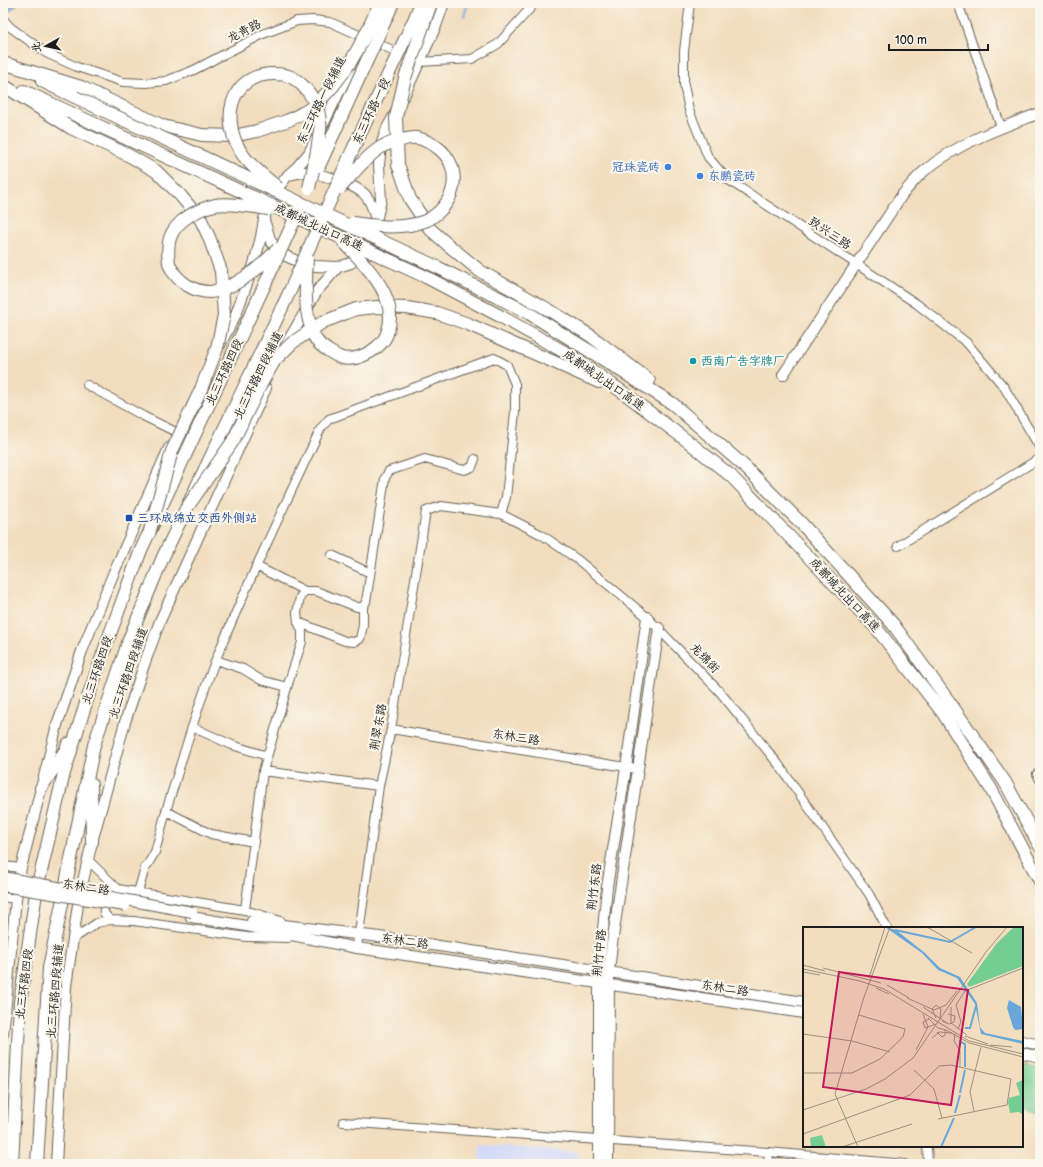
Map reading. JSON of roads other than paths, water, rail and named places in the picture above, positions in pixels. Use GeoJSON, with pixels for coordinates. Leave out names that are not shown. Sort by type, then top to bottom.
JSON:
{"type":"FeatureCollection","features":[{"type":"Feature","properties":{"kind":"highway"},"geometry":{"type":"LineString","coordinates":[[3,63],[81,87],[163,126],[202,135],[233,136],[257,131],[289,120],[309,109],[328,93],[349,64],[371,23],[378,3]]}},
{"type":"Feature","properties":{"kind":"highway","name":"东三环路一段"},"geometry":{"type":"LineString","coordinates":[[300,208],[393,3]]}},
{"type":"Feature","properties":{"kind":"highway","name":"东三环路一段"},"geometry":{"type":"LineString","coordinates":[[322,220],[421,3]]}},
{"type":"Feature","properties":{"kind":"highway"},"geometry":{"type":"LineString","coordinates":[[431,3],[405,78],[396,117],[398,165],[410,199],[430,229],[480,271],[549,310],[591,336],[641,374],[673,404]]}},
{"type":"Feature","properties":{"kind":"highway","name":"成都城北出口高速"},"geometry":{"type":"LineString","coordinates":[[3,63],[435,266],[527,312],[673,404],[743,465],[802,524],[893,624],[950,703],[1004,782],[1040,846]]}},
{"type":"Feature","properties":{"kind":"highway"},"geometry":{"type":"LineString","coordinates":[[288,197],[243,155],[235,140],[230,125],[230,110],[235,95],[243,85],[257,76],[268,74],[285,74],[298,80],[309,93],[317,106],[321,123],[318,147],[309,188]]}},
{"type":"Feature","properties":{"kind":"highway","name":"成都城北出口高速"},"geometry":{"type":"LineString","coordinates":[[3,81],[426,277],[568,354],[690,443],[731,476],[877,628],[943,713],[991,790],[1040,881]]}},
{"type":"Feature","properties":{"kind":"highway"},"geometry":{"type":"LineString","coordinates":[[3,85],[70,128],[128,155],[156,171],[180,195],[201,220],[209,237],[221,271],[224,315],[217,348],[201,389],[172,451],[149,534]]}},
{"type":"Feature","properties":{"kind":"highway"},"geometry":{"type":"LineString","coordinates":[[332,197],[364,161],[383,146],[408,139],[416,138],[427,141],[440,148],[449,160],[454,172],[454,185],[449,201],[440,211],[426,221],[399,227],[383,227],[340,222]]}},
{"type":"Feature","properties":{"kind":"highway"},"geometry":{"type":"LineString","coordinates":[[282,210],[216,204],[199,210],[186,217],[176,228],[170,238],[168,253],[170,267],[180,281],[195,289],[211,292],[232,286],[256,270],[284,243]]}},
{"type":"Feature","properties":{"kind":"highway","name":"北三环路四段"},"geometry":{"type":"LineString","coordinates":[[12,1164],[20,1003],[36,893],[64,773],[86,703],[141,550],[300,208]]}},
{"type":"Feature","properties":{"kind":"highway","name":"北三环路四段"},"geometry":{"type":"LineString","coordinates":[[37,1164],[49,968],[94,745],[130,637],[163,557],[322,220]]}},
{"type":"Feature","properties":{"kind":"highway"},"geometry":{"type":"LineString","coordinates":[[307,252],[306,310],[310,325],[317,341],[328,350],[343,358],[367,354],[380,345],[388,332],[390,317],[387,299],[378,282],[366,266],[338,236]]}},
{"type":"Feature","properties":{"kind":"highway"},"geometry":{"type":"LineString","coordinates":[[186,509],[233,441],[261,384],[275,360],[292,344],[323,322],[356,309],[377,307],[407,308],[437,313],[468,324],[624,394]]}},
{"type":"Feature","properties":{"kind":"highway"},"geometry":{"type":"LineString","coordinates":[[41,788],[65,750],[86,703]]}},
{"type":"Feature","properties":{"kind":"highway"},"geometry":{"type":"LineString","coordinates":[[90,763],[92,842]]}},
{"type":"Feature","properties":{"kind":"main road","name":"东三环路一段辅道"},"geometry":{"type":"LineString","coordinates":[[264,219],[271,198],[288,175],[309,153],[365,38],[378,3]]}},
{"type":"Feature","properties":{"kind":"main road"},"geometry":{"type":"LineString","coordinates":[[376,221],[381,200],[379,165],[381,145],[387,128],[401,104],[436,26],[444,3]]}},
{"type":"Feature","properties":{"kind":"main road"},"geometry":{"type":"LineString","coordinates":[[783,374],[902,195],[922,173],[951,152],[1001,127],[1040,113]]}},
{"type":"Feature","properties":{"kind":"main road"},"geometry":{"type":"LineString","coordinates":[[288,175],[304,172],[329,178],[352,186],[366,194],[372,204],[376,221]]}},
{"type":"Feature","properties":{"kind":"main road"},"geometry":{"type":"LineString","coordinates":[[264,219],[266,230],[271,242],[286,256],[299,262],[315,266],[338,267]]}},
{"type":"Feature","properties":{"kind":"main road"},"geometry":{"type":"LineString","coordinates":[[3,1034],[16,899],[21,868],[57,724],[82,651],[114,572],[176,432],[236,314],[254,264],[264,219]]}},
{"type":"Feature","properties":{"kind":"main road","name":"北三环路四段辅道"},"geometry":{"type":"LineString","coordinates":[[56,1164],[66,986],[79,898],[92,842],[125,722],[145,662],[160,621],[284,348],[317,291],[338,267],[350,263],[361,255],[376,221]]}},
{"type":"Feature","properties":{"kind":"main road","name":"荆竹东路"},"geometry":{"type":"LineString","coordinates":[[599,1164],[603,1141],[604,971],[607,887],[626,768],[647,617]]}},
{"type":"Feature","properties":{"kind":"main road","name":"荆竹中路"},"geometry":{"type":"LineString","coordinates":[[604,971],[612,944],[659,628]]}},
{"type":"Feature","properties":{"kind":"main road","name":"东林二路"},"geometry":{"type":"LineString","coordinates":[[3,877],[192,914],[301,938],[357,948],[803,1013]]}},
{"type":"Feature","properties":{"kind":"main road","name":"东林二路"},"geometry":{"type":"LineString","coordinates":[[3,886],[192,914],[358,935],[803,1002]]}},
{"type":"Feature","properties":{"kind":"main road"},"geometry":{"type":"LineString","coordinates":[[1023,1041],[1040,1045]]}},
{"type":"Feature","properties":{"kind":"main road"},"geometry":{"type":"LineString","coordinates":[[1023,1053],[1040,1057]]}},
{"type":"Feature","properties":{"kind":"main road"},"geometry":{"type":"LineString","coordinates":[[603,1141],[608,1164]]}},
{"type":"Feature","properties":{"kind":"street","name":"龙青路"},"geometry":{"type":"LineString","coordinates":[[3,19],[8,28],[46,53],[77,67],[123,82],[146,83],[166,81],[194,70],[263,34],[297,21],[313,20],[330,22],[419,62],[472,59],[498,44],[535,3]]}},
{"type":"Feature","properties":{"kind":"street","name":"致兴三路"},"geometry":{"type":"LineString","coordinates":[[690,3],[684,51],[684,85],[689,110],[708,157],[727,179],[917,304],[967,343],[1004,387],[1040,448]]}},
{"type":"Feature","properties":{"kind":"street"},"geometry":{"type":"LineString","coordinates":[[958,3],[1001,127]]}},
{"type":"Feature","properties":{"kind":"street"},"geometry":{"type":"LineString","coordinates":[[138,892],[145,868],[155,852],[192,727],[216,660],[256,566],[321,428],[329,419],[494,358],[507,365],[515,384],[515,412],[506,497],[501,514]]}},
{"type":"Feature","properties":{"kind":"street"},"geometry":{"type":"LineString","coordinates":[[87,386],[176,432]]}},
{"type":"Feature","properties":{"kind":"street"},"geometry":{"type":"LineString","coordinates":[[898,546],[1040,458]]}},
{"type":"Feature","properties":{"kind":"street"},"geometry":{"type":"LineString","coordinates":[[298,622],[345,641],[354,642],[360,638],[363,607],[366,602],[384,478],[389,471],[425,459],[464,470],[472,467],[475,459]]}},
{"type":"Feature","properties":{"kind":"street","name":"龙绵街"},"geometry":{"type":"LineString","coordinates":[[426,511],[441,506],[501,514],[542,535],[578,560],[647,617],[720,692],[779,765],[868,894],[887,927]]}},
{"type":"Feature","properties":{"kind":"street","name":"荆翠东路"},"geometry":{"type":"LineString","coordinates":[[357,948],[379,786],[391,729],[426,511]]}},
{"type":"Feature","properties":{"kind":"street"},"geometry":{"type":"LineString","coordinates":[[332,555],[370,573]]}},
{"type":"Feature","properties":{"kind":"street"},"geometry":{"type":"LineString","coordinates":[[256,566],[305,591],[316,591],[357,607],[363,607]]}},
{"type":"Feature","properties":{"kind":"street"},"geometry":{"type":"LineString","coordinates":[[245,910],[263,771],[287,687],[302,642],[302,631],[298,622],[297,613],[300,598],[305,591]]}},
{"type":"Feature","properties":{"kind":"street"},"geometry":{"type":"LineString","coordinates":[[216,660],[243,669],[261,680],[287,687]]}},
{"type":"Feature","properties":{"kind":"street"},"geometry":{"type":"LineString","coordinates":[[192,727],[232,745],[268,756]]}},
{"type":"Feature","properties":{"kind":"street","name":"东林三路"},"geometry":{"type":"LineString","coordinates":[[391,729],[638,769]]}},
{"type":"Feature","properties":{"kind":"street"},"geometry":{"type":"LineString","coordinates":[[263,771],[379,786]]}},
{"type":"Feature","properties":{"kind":"street"},"geometry":{"type":"LineString","coordinates":[[166,811],[212,834],[254,842]]}},
{"type":"Feature","properties":{"kind":"street"},"geometry":{"type":"LineString","coordinates":[[88,860],[118,889],[245,910],[299,927]]}},
{"type":"Feature","properties":{"kind":"street"},"geometry":{"type":"LineString","coordinates":[[3,866],[21,868]]}},
{"type":"Feature","properties":{"kind":"street"},"geometry":{"type":"LineString","coordinates":[[110,920],[104,913],[105,900],[107,895],[118,889]]}},
{"type":"Feature","properties":{"kind":"street"},"geometry":{"type":"LineString","coordinates":[[3,897],[16,899]]}},
{"type":"Feature","properties":{"kind":"street"},"geometry":{"type":"LineString","coordinates":[[73,939],[97,924],[110,920],[134,921],[247,937],[301,938]]}},
{"type":"Feature","properties":{"kind":"street"},"geometry":{"type":"LineString","coordinates":[[343,1122],[768,1152],[906,1164]]}},
{"type":"Feature","properties":{"kind":"street"},"geometry":{"type":"LineString","coordinates":[[927,1147],[928,1164]]}},
{"type":"Feature","properties":{"kind":"street"},"geometry":{"type":"LineString","coordinates":[[768,1152],[769,1164]]}},
{"type":"Feature","properties":{"kind":"water"},"geometry":{"type":"Polygon","coordinates":[[[3,3],[19,3],[3,17],[3,3]]]}},
{"type":"Feature","properties":{"kind":"waterway"},"geometry":{"type":"LineString","coordinates":[[464,16],[468,3]]}},
{"type":"Feature","properties":{"kind":"place","name":"冠珠瓷砖"},"geometry":{"type":"Point","coordinates":[668,167]}},
{"type":"Feature","properties":{"kind":"place","name":"东鹏瓷砖"},"geometry":{"type":"Point","coordinates":[700,176]}},
{"type":"Feature","properties":{"kind":"place","name":"西南广告字牌厂"},"geometry":{"type":"Point","coordinates":[693,361]}},
{"type":"Feature","properties":{"kind":"place","name":"三环成绵立交西外侧站"},"geometry":{"type":"Point","coordinates":[129,518]}}]}
